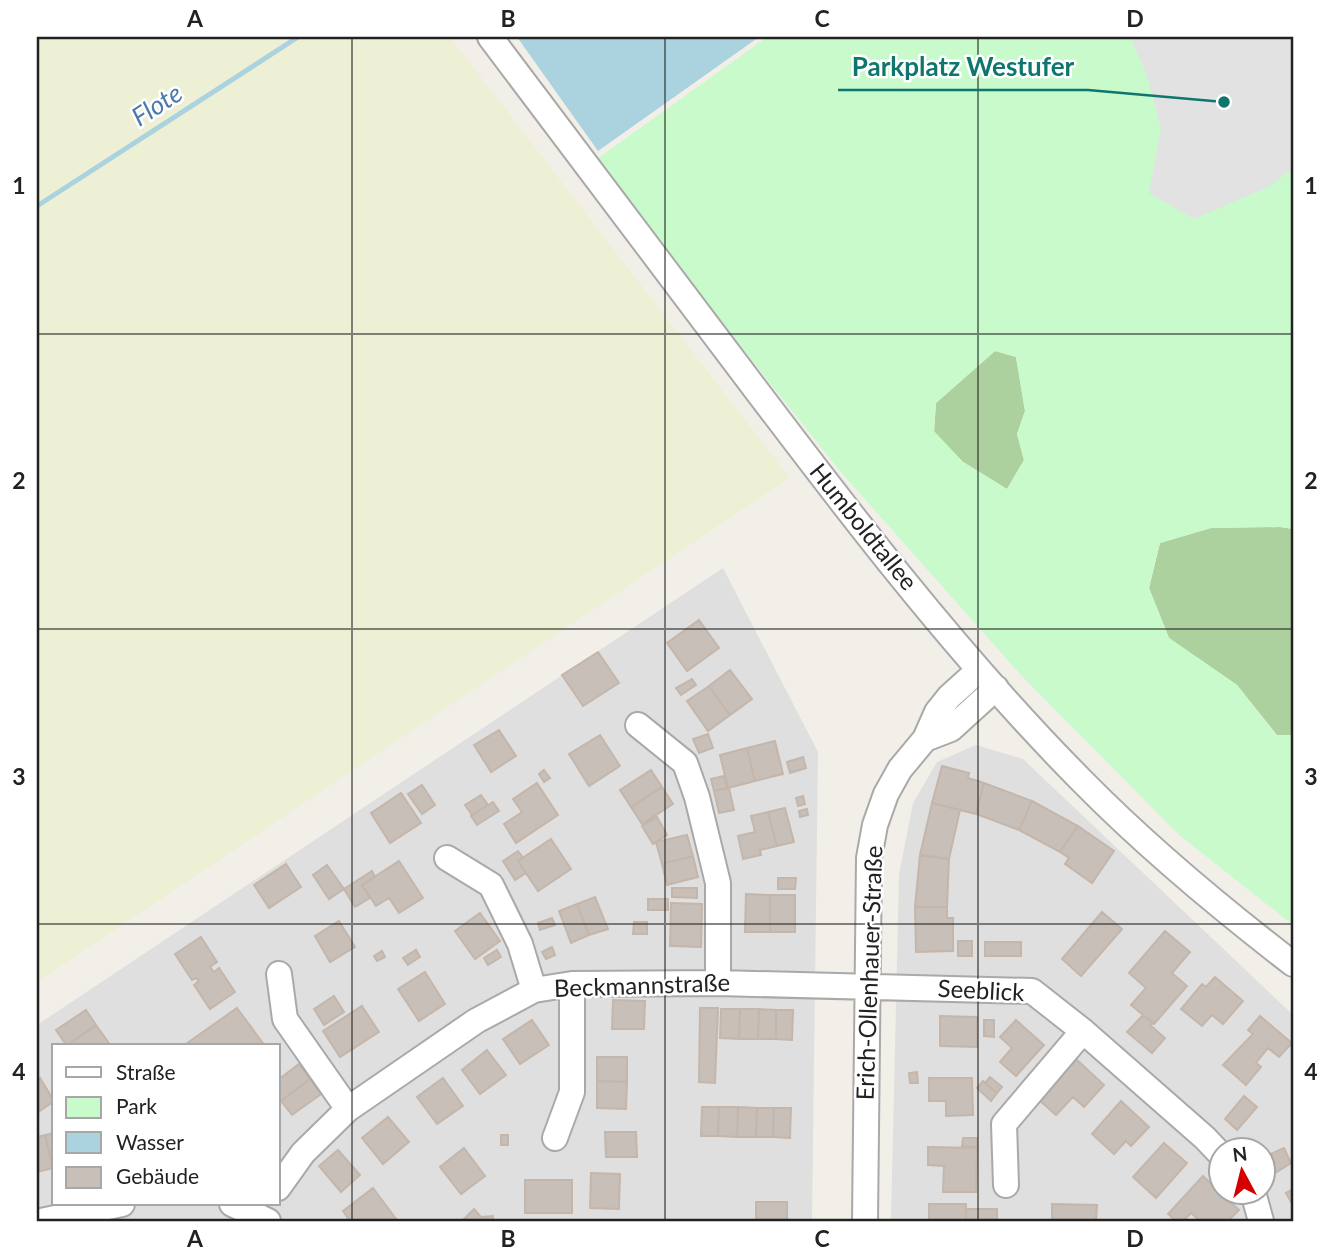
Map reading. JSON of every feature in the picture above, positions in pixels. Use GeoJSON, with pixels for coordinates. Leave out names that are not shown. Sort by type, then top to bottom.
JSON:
{"type":"FeatureCollection","features":[{"type":"Feature","properties":{"kind":"street","name":"Humboldtallee"},"geometry":{"type":"LineString","coordinates":[[490,37],[811,463],[987,679],[1076,775],[1153,849],[1242,925],[1293,964]]}},
{"type":"Feature","properties":{"kind":"street","name":"Erich-Ollenhauer-Straße"},"geometry":{"type":"LineString","coordinates":[[864,1221],[869,858],[876,825],[886,794],[895,777],[925,739],[951,729],[987,679]]}},
{"type":"Feature","properties":{"kind":"street"},"geometry":{"type":"LineString","coordinates":[[638,725],[685,763],[697,797],[718,883],[718,983]]}},
{"type":"Feature","properties":{"kind":"street"},"geometry":{"type":"LineString","coordinates":[[447,858],[491,885],[520,944],[534,990]]}},
{"type":"Feature","properties":{"kind":"street"},"geometry":{"type":"LineString","coordinates":[[279,974],[285,1019],[348,1109]]}},
{"type":"Feature","properties":{"kind":"street"},"geometry":{"type":"LineString","coordinates":[[555,1138],[572,1091],[572,984]]}},
{"type":"Feature","properties":{"kind":"street","name":"Beckmannstraße"},"geometry":{"type":"LineString","coordinates":[[280,1185],[303,1153],[348,1109],[476,1021],[534,990],[572,984],[867,986]]}},
{"type":"Feature","properties":{"kind":"street","name":"Seeblick"},"geometry":{"type":"LineString","coordinates":[[867,986],[1032,991],[1083,1031],[1208,1141]]}},
{"type":"Feature","properties":{"kind":"street"},"geometry":{"type":"LineString","coordinates":[[1006,1185],[1004,1124],[1083,1031]]}},
{"type":"Feature","properties":{"kind":"street"},"geometry":{"type":"LineString","coordinates":[[41,1221],[112,1206]]}},
{"type":"Feature","properties":{"kind":"street"},"geometry":{"type":"LineString","coordinates":[[239,1206],[265,1214]]}},
{"type":"Feature","properties":{"kind":"shaded area"},"geometry":{"type":"Polygon","coordinates":[[[1130,37],[1293,37],[1293,169],[1268,187],[1194,219],[1149,193],[1161,129],[1147,75],[1130,37]]]}},
{"type":"Feature","properties":{"kind":"shaded area"},"geometry":{"type":"Polygon","coordinates":[[[723,568],[818,752],[812,1221],[37,1221],[37,1025],[723,568]]]}},
{"type":"Feature","properties":{"kind":"shaded area"},"geometry":{"type":"Polygon","coordinates":[[[976,745],[1023,759],[1293,1015],[1293,1221],[891,1221],[899,874],[913,803],[937,762],[976,745]]]}},
{"type":"Feature","properties":{"kind":"green space"},"geometry":{"type":"Polygon","coordinates":[[[37,37],[450,37],[790,478],[37,982],[37,37]]]}},
{"type":"Feature","properties":{"kind":"green space"},"geometry":{"type":"Polygon","coordinates":[[[767,37],[1293,37],[1293,529],[1211,528],[1160,543],[1149,588],[1169,638],[1237,685],[1276,735],[1293,735],[1293,925],[1178,834],[1020,674],[839,470],[594,161],[767,37]],[[995,351],[936,403],[934,431],[963,462],[1007,489],[1024,460],[1017,434],[1025,411],[1016,357],[995,351]]]}},
{"type":"Feature","properties":{"kind":"green space"},"geometry":{"type":"Polygon","coordinates":[[[995,351],[1016,357],[1025,411],[1017,434],[1024,460],[1007,489],[963,462],[934,432],[936,403],[995,351]]]}},
{"type":"Feature","properties":{"kind":"green space"},"geometry":{"type":"Polygon","coordinates":[[[1211,528],[1293,529],[1293,735],[1277,735],[1237,685],[1169,638],[1149,588],[1160,543],[1211,528]]]}},
{"type":"Feature","properties":{"kind":"water"},"geometry":{"type":"Polygon","coordinates":[[[517,37],[759,37],[598,151],[517,37]]]}},
{"type":"Feature","properties":{"kind":"building"},"geometry":{"type":"Polygon","coordinates":[[[699,620],[719,648],[687,671],[667,643],[699,620]]]}},
{"type":"Feature","properties":{"kind":"building"},"geometry":{"type":"Polygon","coordinates":[[[598,652],[619,683],[583,706],[562,675],[598,652]]]}},
{"type":"Feature","properties":{"kind":"building"},"geometry":{"type":"Polygon","coordinates":[[[730,670],[752,699],[730,715],[709,686],[730,670]]]}},
{"type":"Feature","properties":{"kind":"building"},"geometry":{"type":"Polygon","coordinates":[[[692,679],[696,685],[681,695],[676,688],[692,679]]]}},
{"type":"Feature","properties":{"kind":"building"},"geometry":{"type":"Polygon","coordinates":[[[709,686],[730,715],[708,731],[687,701],[709,686]]]}},
{"type":"Feature","properties":{"kind":"building"},"geometry":{"type":"Polygon","coordinates":[[[499,730],[516,756],[491,772],[474,745],[499,730]]]}},
{"type":"Feature","properties":{"kind":"building"},"geometry":{"type":"Polygon","coordinates":[[[708,734],[713,748],[699,753],[693,739],[708,734]]]}},
{"type":"Feature","properties":{"kind":"building"},"geometry":{"type":"Polygon","coordinates":[[[600,735],[620,766],[589,786],[569,754],[600,735]]]}},
{"type":"Feature","properties":{"kind":"building"},"geometry":{"type":"Polygon","coordinates":[[[775,741],[783,774],[755,781],[747,748],[775,741]]]}},
{"type":"Feature","properties":{"kind":"building"},"geometry":{"type":"Polygon","coordinates":[[[747,748],[755,781],[728,788],[720,755],[747,748]]]}},
{"type":"Feature","properties":{"kind":"building"},"geometry":{"type":"Polygon","coordinates":[[[803,757],[806,768],[790,773],[787,762],[803,757]]]}},
{"type":"Feature","properties":{"kind":"building"},"geometry":{"type":"Polygon","coordinates":[[[942,766],[969,773],[968,778],[984,783],[976,814],[932,803],[942,766]]]}},
{"type":"Feature","properties":{"kind":"building"},"geometry":{"type":"Polygon","coordinates":[[[544,770],[550,778],[544,782],[539,774],[544,770]]]}},
{"type":"Feature","properties":{"kind":"building"},"geometry":{"type":"Polygon","coordinates":[[[651,770],[662,787],[631,807],[620,790],[651,770]]]}},
{"type":"Feature","properties":{"kind":"building"},"geometry":{"type":"Polygon","coordinates":[[[724,776],[727,788],[714,791],[711,779],[724,776]]]}},
{"type":"Feature","properties":{"kind":"building"},"geometry":{"type":"Polygon","coordinates":[[[537,783],[558,815],[516,843],[504,824],[522,812],[513,799],[537,783]]]}},
{"type":"Feature","properties":{"kind":"building"},"geometry":{"type":"Polygon","coordinates":[[[984,783],[1032,801],[1019,830],[976,814],[984,783]]]}},
{"type":"Feature","properties":{"kind":"building"},"geometry":{"type":"Polygon","coordinates":[[[422,785],[435,805],[422,814],[408,794],[422,785]]]}},
{"type":"Feature","properties":{"kind":"building"},"geometry":{"type":"Polygon","coordinates":[[[662,787],[673,804],[642,824],[631,807],[662,787]]]}},
{"type":"Feature","properties":{"kind":"building"},"geometry":{"type":"Polygon","coordinates":[[[729,788],[734,810],[719,813],[714,791],[729,788]]]}},
{"type":"Feature","properties":{"kind":"building"},"geometry":{"type":"Polygon","coordinates":[[[401,793],[421,823],[390,843],[371,813],[401,793]]]}},
{"type":"Feature","properties":{"kind":"building"},"geometry":{"type":"Polygon","coordinates":[[[481,795],[488,805],[472,815],[465,805],[481,795]]]}},
{"type":"Feature","properties":{"kind":"building"},"geometry":{"type":"Polygon","coordinates":[[[803,796],[805,804],[798,806],[796,798],[803,796]]]}},
{"type":"Feature","properties":{"kind":"building"},"geometry":{"type":"Polygon","coordinates":[[[1032,801],[1078,826],[1060,852],[1019,830],[1032,801]]]}},
{"type":"Feature","properties":{"kind":"building"},"geometry":{"type":"Polygon","coordinates":[[[493,802],[499,811],[477,825],[471,816],[493,802]]]}},
{"type":"Feature","properties":{"kind":"building"},"geometry":{"type":"Polygon","coordinates":[[[932,803],[960,810],[949,859],[920,855],[932,803]]]}},
{"type":"Feature","properties":{"kind":"building"},"geometry":{"type":"Polygon","coordinates":[[[785,808],[794,842],[777,846],[768,812],[785,808]]]}},
{"type":"Feature","properties":{"kind":"building"},"geometry":{"type":"Polygon","coordinates":[[[807,809],[808,815],[800,817],[799,811],[807,809]]]}},
{"type":"Feature","properties":{"kind":"building"},"geometry":{"type":"Polygon","coordinates":[[[768,812],[777,846],[760,850],[761,855],[743,859],[738,836],[755,832],[751,816],[768,812]]]}},
{"type":"Feature","properties":{"kind":"building"},"geometry":{"type":"Polygon","coordinates":[[[657,817],[667,835],[653,844],[642,826],[657,817]]]}},
{"type":"Feature","properties":{"kind":"building"},"geometry":{"type":"Polygon","coordinates":[[[1078,826],[1114,851],[1092,883],[1065,864],[1069,858],[1060,852],[1078,826]]]}},
{"type":"Feature","properties":{"kind":"building"},"geometry":{"type":"Polygon","coordinates":[[[687,835],[693,856],[662,864],[656,842],[687,835]]]}},
{"type":"Feature","properties":{"kind":"building"},"geometry":{"type":"Polygon","coordinates":[[[551,839],[571,869],[538,891],[518,861],[551,839]]]}},
{"type":"Feature","properties":{"kind":"building"},"geometry":{"type":"Polygon","coordinates":[[[518,851],[523,858],[518,861],[526,873],[515,880],[503,861],[518,851]]]}},
{"type":"Feature","properties":{"kind":"building"},"geometry":{"type":"Polygon","coordinates":[[[920,855],[949,859],[947,907],[915,907],[920,855]]]}},
{"type":"Feature","properties":{"kind":"building"},"geometry":{"type":"Polygon","coordinates":[[[693,856],[698,877],[667,885],[662,864],[693,856]]]}},
{"type":"Feature","properties":{"kind":"building"},"geometry":{"type":"Polygon","coordinates":[[[399,861],[423,898],[399,913],[389,898],[376,906],[362,885],[399,861]]]}},
{"type":"Feature","properties":{"kind":"building"},"geometry":{"type":"Polygon","coordinates":[[[286,864],[301,887],[269,908],[254,885],[286,864]]]}},
{"type":"Feature","properties":{"kind":"building"},"geometry":{"type":"Polygon","coordinates":[[[327,865],[344,889],[329,899],[313,875],[327,865]]]}},
{"type":"Feature","properties":{"kind":"building"},"geometry":{"type":"Polygon","coordinates":[[[372,871],[375,877],[362,885],[370,898],[355,907],[344,889],[372,871]]]}},
{"type":"Feature","properties":{"kind":"building"},"geometry":{"type":"Polygon","coordinates":[[[778,878],[796,878],[795,889],[778,889],[778,878]]]}},
{"type":"Feature","properties":{"kind":"building"},"geometry":{"type":"Polygon","coordinates":[[[672,888],[697,888],[697,898],[672,897],[672,888]]]}},
{"type":"Feature","properties":{"kind":"building"},"geometry":{"type":"Polygon","coordinates":[[[746,894],[770,895],[770,932],[745,932],[746,894]]]}},
{"type":"Feature","properties":{"kind":"building"},"geometry":{"type":"Polygon","coordinates":[[[770,895],[795,895],[795,932],[770,932],[770,895]]]}},
{"type":"Feature","properties":{"kind":"building"},"geometry":{"type":"Polygon","coordinates":[[[595,897],[608,929],[589,935],[577,904],[595,897]]]}},
{"type":"Feature","properties":{"kind":"building"},"geometry":{"type":"Polygon","coordinates":[[[648,899],[668,899],[668,910],[648,910],[648,899]]]}},
{"type":"Feature","properties":{"kind":"building"},"geometry":{"type":"Polygon","coordinates":[[[671,903],[702,904],[701,947],[670,946],[671,903]]]}},
{"type":"Feature","properties":{"kind":"building"},"geometry":{"type":"Polygon","coordinates":[[[577,904],[589,935],[571,943],[559,911],[577,904]]]}},
{"type":"Feature","properties":{"kind":"building"},"geometry":{"type":"Polygon","coordinates":[[[915,907],[947,907],[947,918],[953,918],[953,951],[916,952],[915,907]]]}},
{"type":"Feature","properties":{"kind":"building"},"geometry":{"type":"Polygon","coordinates":[[[1102,912],[1122,929],[1081,976],[1062,959],[1102,912]]]}},
{"type":"Feature","properties":{"kind":"building"},"geometry":{"type":"Polygon","coordinates":[[[480,913],[500,941],[475,959],[455,931],[480,913]]]}},
{"type":"Feature","properties":{"kind":"building"},"geometry":{"type":"Polygon","coordinates":[[[552,918],[555,925],[540,930],[538,923],[552,918]]]}},
{"type":"Feature","properties":{"kind":"building"},"geometry":{"type":"Polygon","coordinates":[[[339,921],[355,947],[330,962],[315,936],[339,921]]]}},
{"type":"Feature","properties":{"kind":"building"},"geometry":{"type":"Polygon","coordinates":[[[634,922],[647,922],[647,934],[633,934],[634,922]]]}},
{"type":"Feature","properties":{"kind":"building"},"geometry":{"type":"Polygon","coordinates":[[[1165,931],[1190,952],[1172,973],[1187,986],[1154,1024],[1131,1005],[1146,988],[1129,973],[1165,931]]]}},
{"type":"Feature","properties":{"kind":"building"},"geometry":{"type":"Polygon","coordinates":[[[201,937],[217,962],[210,967],[214,972],[219,968],[235,992],[210,1009],[194,985],[199,981],[196,978],[192,980],[175,954],[201,937]]]}},
{"type":"Feature","properties":{"kind":"building"},"geometry":{"type":"Polygon","coordinates":[[[958,941],[972,941],[972,956],[958,956],[958,941]]]}},
{"type":"Feature","properties":{"kind":"building"},"geometry":{"type":"Polygon","coordinates":[[[985,942],[1021,942],[1021,956],[985,956],[985,942]]]}},
{"type":"Feature","properties":{"kind":"building"},"geometry":{"type":"Polygon","coordinates":[[[552,947],[555,955],[546,959],[542,952],[552,947]]]}},
{"type":"Feature","properties":{"kind":"building"},"geometry":{"type":"Polygon","coordinates":[[[416,950],[420,957],[408,965],[403,958],[416,950]]]}},
{"type":"Feature","properties":{"kind":"building"},"geometry":{"type":"Polygon","coordinates":[[[497,950],[501,957],[488,965],[484,958],[497,950]]]}},
{"type":"Feature","properties":{"kind":"building"},"geometry":{"type":"Polygon","coordinates":[[[382,951],[385,957],[377,961],[374,956],[382,951]]]}},
{"type":"Feature","properties":{"kind":"building"},"geometry":{"type":"Polygon","coordinates":[[[425,972],[445,1004],[419,1021],[398,989],[425,972]]]}},
{"type":"Feature","properties":{"kind":"building"},"geometry":{"type":"Polygon","coordinates":[[[1215,977],[1243,1001],[1223,1024],[1212,1015],[1202,1026],[1181,1009],[1202,984],[1206,987],[1215,977]]]}},
{"type":"Feature","properties":{"kind":"building"},"geometry":{"type":"Polygon","coordinates":[[[334,996],[344,1012],[324,1025],[314,1009],[334,996]]]}},
{"type":"Feature","properties":{"kind":"building"},"geometry":{"type":"Polygon","coordinates":[[[613,1000],[645,1001],[644,1029],[612,1029],[613,1000]]]}},
{"type":"Feature","properties":{"kind":"building"},"geometry":{"type":"Polygon","coordinates":[[[362,1006],[379,1032],[340,1057],[323,1031],[362,1006]]]}},
{"type":"Feature","properties":{"kind":"building"},"geometry":{"type":"Polygon","coordinates":[[[237,1008],[264,1044],[186,1044],[237,1008]]]}},
{"type":"Feature","properties":{"kind":"building"},"geometry":{"type":"Polygon","coordinates":[[[700,1008],[718,1008],[715,1083],[699,1082],[700,1008]]]}},
{"type":"Feature","properties":{"kind":"building"},"geometry":{"type":"Polygon","coordinates":[[[721,1009],[740,1009],[739,1039],[720,1038],[721,1009]]]}},
{"type":"Feature","properties":{"kind":"building"},"geometry":{"type":"Polygon","coordinates":[[[740,1009],[759,1009],[758,1039],[739,1039],[740,1009]]]}},
{"type":"Feature","properties":{"kind":"building"},"geometry":{"type":"Polygon","coordinates":[[[759,1009],[776,1010],[776,1039],[758,1039],[759,1009]]]}},
{"type":"Feature","properties":{"kind":"building"},"geometry":{"type":"Polygon","coordinates":[[[86,1010],[96,1025],[70,1044],[66,1044],[56,1030],[86,1010]]]}},
{"type":"Feature","properties":{"kind":"building"},"geometry":{"type":"Polygon","coordinates":[[[776,1010],[793,1010],[792,1040],[776,1039],[776,1010]]]}},
{"type":"Feature","properties":{"kind":"building"},"geometry":{"type":"Polygon","coordinates":[[[1143,1015],[1165,1038],[1152,1053],[1127,1032],[1143,1015]]]}},
{"type":"Feature","properties":{"kind":"building"},"geometry":{"type":"Polygon","coordinates":[[[940,1016],[977,1017],[977,1047],[940,1046],[940,1016]]]}},
{"type":"Feature","properties":{"kind":"building"},"geometry":{"type":"Polygon","coordinates":[[[1260,1016],[1292,1043],[1279,1057],[1268,1048],[1256,1063],[1261,1067],[1246,1085],[1223,1065],[1253,1034],[1248,1030],[1260,1016]]]}},
{"type":"Feature","properties":{"kind":"building"},"geometry":{"type":"Polygon","coordinates":[[[532,1020],[549,1045],[520,1064],[503,1039],[532,1020]]]}},
{"type":"Feature","properties":{"kind":"building"},"geometry":{"type":"Polygon","coordinates":[[[984,1020],[994,1020],[994,1037],[984,1036],[984,1020]]]}},
{"type":"Feature","properties":{"kind":"building"},"geometry":{"type":"Polygon","coordinates":[[[1016,1020],[1044,1045],[1016,1076],[1000,1062],[1012,1048],[1000,1037],[1016,1020]]]}},
{"type":"Feature","properties":{"kind":"building"},"geometry":{"type":"Polygon","coordinates":[[[96,1025],[110,1044],[70,1044],[96,1025]]]}},
{"type":"Feature","properties":{"kind":"building"},"geometry":{"type":"Polygon","coordinates":[[[487,1050],[506,1075],[480,1094],[462,1070],[487,1050]]]}},
{"type":"Feature","properties":{"kind":"building"},"geometry":{"type":"Polygon","coordinates":[[[597,1057],[627,1057],[627,1082],[597,1081],[597,1057]]]}},
{"type":"Feature","properties":{"kind":"building"},"geometry":{"type":"Polygon","coordinates":[[[1076,1059],[1104,1085],[1084,1107],[1073,1097],[1056,1115],[1039,1100],[1076,1059]]]}},
{"type":"Feature","properties":{"kind":"building"},"geometry":{"type":"Polygon","coordinates":[[[299,1064],[310,1079],[281,1101],[280,1078],[299,1064]]]}},
{"type":"Feature","properties":{"kind":"building"},"geometry":{"type":"Polygon","coordinates":[[[917,1072],[918,1083],[910,1083],[909,1073],[917,1072]]]}},
{"type":"Feature","properties":{"kind":"building"},"geometry":{"type":"Polygon","coordinates":[[[990,1077],[1002,1087],[997,1093],[985,1083],[990,1077]]]}},
{"type":"Feature","properties":{"kind":"building"},"geometry":{"type":"Polygon","coordinates":[[[40,1078],[52,1102],[37,1113],[37,1080],[40,1078]]]}},
{"type":"Feature","properties":{"kind":"building"},"geometry":{"type":"Polygon","coordinates":[[[443,1078],[463,1106],[437,1124],[417,1097],[443,1078]]]}},
{"type":"Feature","properties":{"kind":"building"},"geometry":{"type":"Polygon","coordinates":[[[929,1078],[972,1078],[973,1115],[946,1116],[946,1101],[929,1101],[929,1078]]]}},
{"type":"Feature","properties":{"kind":"building"},"geometry":{"type":"Polygon","coordinates":[[[310,1079],[321,1094],[292,1115],[281,1101],[310,1079]]]}},
{"type":"Feature","properties":{"kind":"building"},"geometry":{"type":"Polygon","coordinates":[[[597,1081],[627,1082],[626,1109],[597,1108],[597,1081]]]}},
{"type":"Feature","properties":{"kind":"building"},"geometry":{"type":"Polygon","coordinates":[[[983,1081],[997,1093],[991,1101],[977,1088],[983,1081]]]}},
{"type":"Feature","properties":{"kind":"building"},"geometry":{"type":"Polygon","coordinates":[[[1244,1096],[1257,1107],[1237,1130],[1225,1119],[1244,1096]]]}},
{"type":"Feature","properties":{"kind":"building"},"geometry":{"type":"Polygon","coordinates":[[[1121,1101],[1149,1127],[1131,1146],[1126,1141],[1114,1154],[1092,1134],[1121,1101]]]}},
{"type":"Feature","properties":{"kind":"building"},"geometry":{"type":"Polygon","coordinates":[[[702,1107],[719,1107],[718,1136],[701,1136],[702,1107]]]}},
{"type":"Feature","properties":{"kind":"building"},"geometry":{"type":"Polygon","coordinates":[[[719,1107],[738,1107],[737,1137],[718,1136],[719,1107]]]}},
{"type":"Feature","properties":{"kind":"building"},"geometry":{"type":"Polygon","coordinates":[[[738,1107],[757,1108],[756,1137],[737,1137],[738,1107]]]}},
{"type":"Feature","properties":{"kind":"building"},"geometry":{"type":"Polygon","coordinates":[[[757,1108],[774,1108],[773,1137],[756,1137],[757,1108]]]}},
{"type":"Feature","properties":{"kind":"building"},"geometry":{"type":"Polygon","coordinates":[[[774,1108],[791,1108],[790,1138],[773,1137],[774,1108]]]}},
{"type":"Feature","properties":{"kind":"building"},"geometry":{"type":"Polygon","coordinates":[[[388,1117],[409,1142],[383,1164],[362,1138],[388,1117]]]}},
{"type":"Feature","properties":{"kind":"building"},"geometry":{"type":"Polygon","coordinates":[[[605,1132],[636,1132],[637,1157],[606,1157],[605,1132]]]}},
{"type":"Feature","properties":{"kind":"building"},"geometry":{"type":"Polygon","coordinates":[[[52,1133],[52,1164],[45,1135],[52,1133]]]}},
{"type":"Feature","properties":{"kind":"building"},"geometry":{"type":"Polygon","coordinates":[[[45,1135],[52,1168],[37,1172],[37,1137],[45,1135]]]}},
{"type":"Feature","properties":{"kind":"building"},"geometry":{"type":"Polygon","coordinates":[[[501,1135],[508,1135],[508,1145],[501,1145],[501,1135]]]}},
{"type":"Feature","properties":{"kind":"building"},"geometry":{"type":"Polygon","coordinates":[[[963,1138],[977,1138],[977,1147],[962,1146],[963,1138]]]}},
{"type":"Feature","properties":{"kind":"building"},"geometry":{"type":"Polygon","coordinates":[[[1164,1143],[1187,1163],[1156,1198],[1133,1177],[1164,1143]]]}},
{"type":"Feature","properties":{"kind":"building"},"geometry":{"type":"Polygon","coordinates":[[[928,1147],[977,1148],[976,1192],[943,1192],[944,1166],[928,1165],[928,1147]]]}},
{"type":"Feature","properties":{"kind":"building"},"geometry":{"type":"Polygon","coordinates":[[[464,1148],[485,1176],[461,1194],[440,1167],[464,1148]]]}},
{"type":"Feature","properties":{"kind":"building"},"geometry":{"type":"Polygon","coordinates":[[[1284,1148],[1291,1163],[1278,1171],[1278,1151],[1284,1148]]]}},
{"type":"Feature","properties":{"kind":"building"},"geometry":{"type":"Polygon","coordinates":[[[338,1150],[360,1175],[341,1192],[319,1166],[338,1150]]]}},
{"type":"Feature","properties":{"kind":"building"},"geometry":{"type":"Polygon","coordinates":[[[591,1173],[620,1174],[619,1209],[590,1208],[591,1173]]]}},
{"type":"Feature","properties":{"kind":"building"},"geometry":{"type":"Polygon","coordinates":[[[1203,1176],[1208,1181],[1208,1206],[1235,1206],[1239,1210],[1228,1221],[1200,1221],[1191,1213],[1183,1221],[1176,1221],[1168,1214],[1203,1176]]]}},
{"type":"Feature","properties":{"kind":"building"},"geometry":{"type":"Polygon","coordinates":[[[525,1180],[572,1180],[572,1213],[525,1213],[525,1180]]]}},
{"type":"Feature","properties":{"kind":"building"},"geometry":{"type":"Polygon","coordinates":[[[373,1188],[396,1219],[350,1221],[343,1211],[373,1188]]]}},
{"type":"Feature","properties":{"kind":"building"},"geometry":{"type":"Polygon","coordinates":[[[1293,1189],[1293,1201],[1291,1202],[1286,1193],[1293,1189]]]}},
{"type":"Feature","properties":{"kind":"building"},"geometry":{"type":"Polygon","coordinates":[[[756,1202],[787,1202],[787,1221],[756,1221],[756,1202]]]}},
{"type":"Feature","properties":{"kind":"building"},"geometry":{"type":"Polygon","coordinates":[[[929,1204],[966,1204],[966,1221],[929,1221],[929,1204]]]}},
{"type":"Feature","properties":{"kind":"building"},"geometry":{"type":"Polygon","coordinates":[[[1052,1204],[1097,1205],[1096,1221],[1052,1221],[1052,1204]]]}},
{"type":"Feature","properties":{"kind":"building"},"geometry":{"type":"Polygon","coordinates":[[[474,1209],[481,1217],[480,1221],[462,1221],[474,1209]]]}},
{"type":"Feature","properties":{"kind":"building"},"geometry":{"type":"Polygon","coordinates":[[[966,1209],[997,1209],[997,1221],[966,1221],[966,1209]]]}},
{"type":"Feature","properties":{"kind":"building"},"geometry":{"type":"Polygon","coordinates":[[[493,1216],[493,1221],[480,1221],[481,1217],[493,1216]]]}},
{"type":"Feature","properties":{"kind":"waterway","name":"Flote"},"geometry":{"type":"LineString","coordinates":[[37,206],[298,37]]}},
{"type":"Feature","properties":{"kind":"place","name":"Parkplatz Westufer"},"geometry":{"type":"Point","coordinates":[1224,102]}}]}
